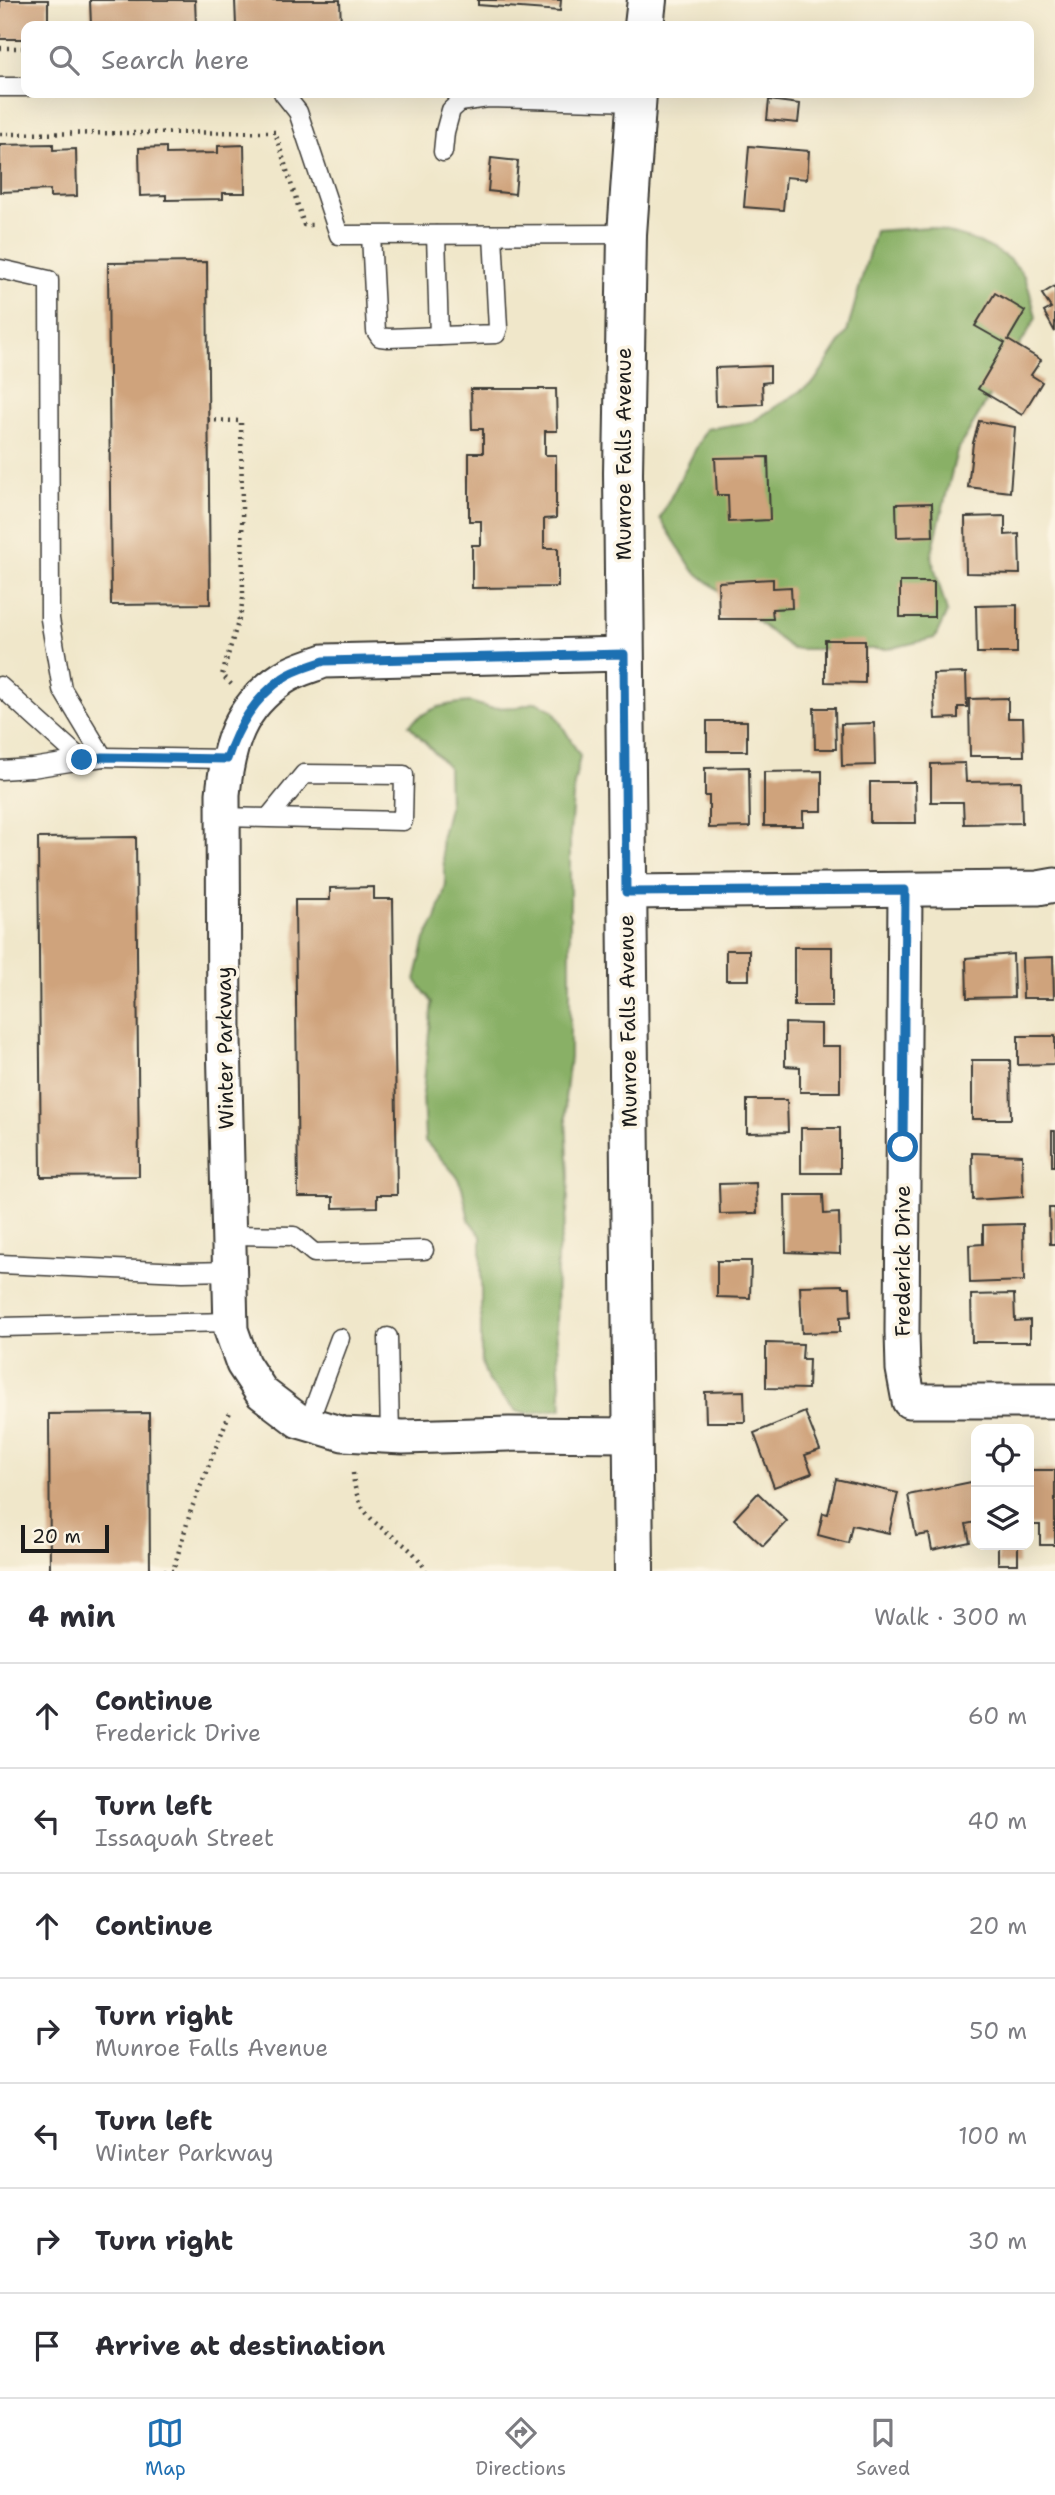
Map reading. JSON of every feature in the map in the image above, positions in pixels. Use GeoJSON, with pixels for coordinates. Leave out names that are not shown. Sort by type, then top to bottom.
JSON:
{"type":"FeatureCollection","features":[{"type":"Feature","properties":{"kind":"street"},"geometry":{"type":"LineString","coordinates":[[645,21],[647,0]]}},
{"type":"Feature","properties":{"kind":"street","name":"Munroe Falls Avenue"},"geometry":{"type":"LineString","coordinates":[[634,1571],[624,654],[626,234],[637,98]]}},
{"type":"Feature","properties":{"kind":"street","name":"Winter Parkway"},"geometry":{"type":"LineString","coordinates":[[624,654],[324,661],[284,677],[255,703],[236,730],[227,759],[223,817],[231,1330],[243,1364],[262,1393],[299,1421],[343,1434],[632,1435]]}},
{"type":"Feature","properties":{"kind":"street"},"geometry":{"type":"LineString","coordinates":[[626,892],[1040,888],[1055,885]]}},
{"type":"Feature","properties":{"kind":"street","name":"Frederick Drive"},"geometry":{"type":"LineString","coordinates":[[905,890],[902,1332],[903,1369],[909,1401],[1055,1401]]}},
{"type":"Feature","properties":{"kind":"lane"},"geometry":{"type":"LineString","coordinates":[[0,87],[21,87]]}},
{"type":"Feature","properties":{"kind":"lane"},"geometry":{"type":"LineString","coordinates":[[287,98],[298,112],[339,235],[626,234]]}},
{"type":"Feature","properties":{"kind":"lane"},"geometry":{"type":"LineString","coordinates":[[443,152],[444,132],[452,110],[460,102],[488,98]]}},
{"type":"Feature","properties":{"kind":"lane"},"geometry":{"type":"LineString","coordinates":[[371,235],[376,331],[380,337],[388,338],[496,334],[499,328],[493,234]]}},
{"type":"Feature","properties":{"kind":"lane"},"geometry":{"type":"LineString","coordinates":[[436,235],[439,336]]}},
{"type":"Feature","properties":{"kind":"lane"},"geometry":{"type":"LineString","coordinates":[[0,269],[49,281],[50,619],[62,689],[103,757]]}},
{"type":"Feature","properties":{"kind":"lane"},"geometry":{"type":"LineString","coordinates":[[0,686],[82,760]]}},
{"type":"Feature","properties":{"kind":"lane"},"geometry":{"type":"LineString","coordinates":[[0,770],[103,757],[227,759]]}},
{"type":"Feature","properties":{"kind":"lane"},"geometry":{"type":"LineString","coordinates":[[223,817],[268,818],[403,821],[404,775],[304,774],[268,818]]}},
{"type":"Feature","properties":{"kind":"lane"},"geometry":{"type":"LineString","coordinates":[[229,1235],[294,1236],[314,1254],[424,1250]]}},
{"type":"Feature","properties":{"kind":"lane"},"geometry":{"type":"LineString","coordinates":[[0,1264],[183,1272],[229,1271]]}},
{"type":"Feature","properties":{"kind":"lane"},"geometry":{"type":"LineString","coordinates":[[0,1328],[231,1322]]}},
{"type":"Feature","properties":{"kind":"lane"},"geometry":{"type":"LineString","coordinates":[[388,1337],[390,1436]]}},
{"type":"Feature","properties":{"kind":"lane"},"geometry":{"type":"LineString","coordinates":[[308,1423],[340,1338]]}},
{"type":"Feature","properties":{"kind":"path"},"geometry":{"type":"LineString","coordinates":[[0,48],[21,48]]}},
{"type":"Feature","properties":{"kind":"path"},"geometry":{"type":"LineString","coordinates":[[208,420],[241,421],[243,595],[241,611],[222,675],[255,703]]}},
{"type":"Feature","properties":{"kind":"path"},"geometry":{"type":"LineString","coordinates":[[150,1570],[173,1570],[191,1510],[230,1412]]}},
{"type":"Feature","properties":{"kind":"path"},"geometry":{"type":"LineString","coordinates":[[353,1473],[358,1499],[376,1525],[406,1547],[426,1571]]}},
{"type":"Feature","properties":{"kind":"green space"},"geometry":{"type":"Polygon","coordinates":[[[929,227],[982,244],[1006,257],[1024,276],[1036,318],[957,451],[931,556],[947,612],[935,638],[888,649],[792,649],[693,570],[660,518],[706,429],[752,422],[814,382],[847,332],[875,231],[929,227]]]}},
{"type":"Feature","properties":{"kind":"green space"},"geometry":{"type":"Polygon","coordinates":[[[470,702],[490,708],[517,707],[536,702],[553,710],[580,756],[574,785],[570,833],[570,1057],[565,1099],[569,1176],[567,1212],[557,1257],[556,1328],[562,1409],[530,1413],[516,1411],[488,1381],[481,1360],[481,1236],[469,1220],[462,1187],[456,1175],[425,1141],[423,1093],[432,1002],[415,980],[425,939],[436,919],[446,885],[441,839],[449,807],[448,767],[409,725],[437,708],[470,702]]]}},
{"type":"Feature","properties":{"kind":"building"},"geometry":{"type":"Polygon","coordinates":[[[0,0],[48,0],[48,21],[21,21],[21,39],[0,39],[0,0]]]}},
{"type":"Feature","properties":{"kind":"building"},"geometry":{"type":"Polygon","coordinates":[[[90,0],[195,0],[196,21],[91,21],[90,0]]]}},
{"type":"Feature","properties":{"kind":"building"},"geometry":{"type":"Polygon","coordinates":[[[235,0],[340,0],[341,21],[236,21],[235,0]]]}},
{"type":"Feature","properties":{"kind":"building"},"geometry":{"type":"Polygon","coordinates":[[[478,0],[561,0],[560,11],[478,5],[478,0]]]}},
{"type":"Feature","properties":{"kind":"building"},"geometry":{"type":"Polygon","coordinates":[[[769,100],[800,104],[798,123],[767,120],[769,100]]]}},
{"type":"Feature","properties":{"kind":"building"},"geometry":{"type":"Polygon","coordinates":[[[53,144],[53,150],[76,149],[77,196],[50,197],[50,190],[0,192],[0,145],[53,144]]]}},
{"type":"Feature","properties":{"kind":"building"},"geometry":{"type":"Polygon","coordinates":[[[244,145],[245,193],[223,193],[223,199],[166,200],[166,195],[140,196],[139,148],[166,147],[166,154],[218,153],[218,146],[244,145]]]}},
{"type":"Feature","properties":{"kind":"building"},"geometry":{"type":"Polygon","coordinates":[[[749,146],[809,151],[807,179],[786,177],[783,210],[744,207],[749,146]]]}},
{"type":"Feature","properties":{"kind":"building"},"geometry":{"type":"Polygon","coordinates":[[[491,158],[518,161],[515,194],[488,191],[491,158]]]}},
{"type":"Feature","properties":{"kind":"building"},"geometry":{"type":"Polygon","coordinates":[[[207,262],[210,604],[111,605],[108,263],[207,262]]]}},
{"type":"Feature","properties":{"kind":"building"},"geometry":{"type":"Polygon","coordinates":[[[1055,286],[1055,332],[1044,312],[1051,308],[1042,294],[1055,286]]]}},
{"type":"Feature","properties":{"kind":"building"},"geometry":{"type":"Polygon","coordinates":[[[995,293],[1025,311],[1008,340],[1041,360],[1031,375],[1042,382],[1022,415],[978,389],[1005,343],[975,326],[995,293]]]}},
{"type":"Feature","properties":{"kind":"building"},"geometry":{"type":"Polygon","coordinates":[[[770,366],[770,382],[762,383],[763,404],[716,406],[715,368],[770,366]]]}},
{"type":"Feature","properties":{"kind":"building"},"geometry":{"type":"Polygon","coordinates":[[[471,389],[556,389],[557,431],[545,431],[545,455],[556,455],[556,518],[544,519],[544,548],[558,548],[558,587],[472,588],[472,545],[481,545],[481,521],[469,521],[469,453],[483,453],[483,429],[472,429],[471,389]]]}},
{"type":"Feature","properties":{"kind":"building"},"geometry":{"type":"Polygon","coordinates":[[[979,421],[1015,427],[1010,492],[968,487],[973,443],[979,421]]]}},
{"type":"Feature","properties":{"kind":"building"},"geometry":{"type":"Polygon","coordinates":[[[768,457],[770,520],[729,522],[728,495],[717,495],[715,458],[768,457]]]}},
{"type":"Feature","properties":{"kind":"building"},"geometry":{"type":"Polygon","coordinates":[[[932,503],[933,536],[897,537],[896,504],[932,503]]]}},
{"type":"Feature","properties":{"kind":"building"},"geometry":{"type":"Polygon","coordinates":[[[1005,516],[1005,535],[1019,534],[1020,574],[966,573],[965,517],[1005,516]]]}},
{"type":"Feature","properties":{"kind":"building"},"geometry":{"type":"Polygon","coordinates":[[[773,579],[773,588],[791,587],[792,608],[772,609],[773,619],[719,619],[718,582],[773,579]]]}},
{"type":"Feature","properties":{"kind":"building"},"geometry":{"type":"Polygon","coordinates":[[[900,582],[934,582],[934,617],[900,617],[900,582]]]}},
{"type":"Feature","properties":{"kind":"building"},"geometry":{"type":"Polygon","coordinates":[[[1017,605],[1017,653],[977,653],[976,606],[1017,605]]]}},
{"type":"Feature","properties":{"kind":"building"},"geometry":{"type":"Polygon","coordinates":[[[825,640],[865,640],[865,683],[825,682],[825,640]]]}},
{"type":"Feature","properties":{"kind":"building"},"geometry":{"type":"Polygon","coordinates":[[[966,673],[967,707],[958,707],[958,718],[935,719],[933,674],[966,673]]]}},
{"type":"Feature","properties":{"kind":"building"},"geometry":{"type":"Polygon","coordinates":[[[1008,698],[1008,718],[1023,718],[1024,756],[970,756],[969,699],[1008,698]]]}},
{"type":"Feature","properties":{"kind":"building"},"geometry":{"type":"Polygon","coordinates":[[[814,708],[835,708],[836,749],[815,749],[814,708]]]}},
{"type":"Feature","properties":{"kind":"building"},"geometry":{"type":"Polygon","coordinates":[[[707,721],[747,721],[747,751],[707,751],[707,721]]]}},
{"type":"Feature","properties":{"kind":"building"},"geometry":{"type":"Polygon","coordinates":[[[874,723],[875,765],[842,766],[841,724],[874,723]]]}},
{"type":"Feature","properties":{"kind":"building"},"geometry":{"type":"Polygon","coordinates":[[[965,763],[966,782],[1021,781],[1022,823],[964,824],[963,802],[931,802],[931,764],[965,763]]]}},
{"type":"Feature","properties":{"kind":"building"},"geometry":{"type":"Polygon","coordinates":[[[749,767],[750,827],[709,828],[709,796],[705,796],[705,768],[749,767]]]}},
{"type":"Feature","properties":{"kind":"building"},"geometry":{"type":"Polygon","coordinates":[[[822,771],[822,811],[803,811],[803,826],[764,826],[764,772],[822,771]]]}},
{"type":"Feature","properties":{"kind":"building"},"geometry":{"type":"Polygon","coordinates":[[[870,782],[915,782],[916,823],[870,823],[870,782]]]}},
{"type":"Feature","properties":{"kind":"building"},"geometry":{"type":"Polygon","coordinates":[[[136,837],[139,1176],[41,1177],[38,838],[136,837]]]}},
{"type":"Feature","properties":{"kind":"building"},"geometry":{"type":"Polygon","coordinates":[[[374,887],[374,899],[393,899],[397,1195],[377,1195],[377,1207],[333,1208],[333,1197],[298,1197],[295,900],[330,900],[330,888],[374,887]]]}},
{"type":"Feature","properties":{"kind":"building"},"geometry":{"type":"Polygon","coordinates":[[[794,947],[832,947],[832,1006],[794,1006],[794,947]]]}},
{"type":"Feature","properties":{"kind":"building"},"geometry":{"type":"Polygon","coordinates":[[[726,950],[749,950],[749,980],[726,980],[726,950]]]}},
{"type":"Feature","properties":{"kind":"building"},"geometry":{"type":"Polygon","coordinates":[[[1013,954],[1014,997],[967,998],[966,958],[1013,954]]]}},
{"type":"Feature","properties":{"kind":"building"},"geometry":{"type":"Polygon","coordinates":[[[1053,957],[1054,998],[1023,998],[1022,958],[1053,957]]]}},
{"type":"Feature","properties":{"kind":"building"},"geometry":{"type":"Polygon","coordinates":[[[785,1023],[821,1024],[821,1046],[840,1046],[840,1092],[800,1092],[800,1067],[785,1066],[785,1023]]]}},
{"type":"Feature","properties":{"kind":"building"},"geometry":{"type":"Polygon","coordinates":[[[1018,1036],[1055,1036],[1055,1064],[1018,1065],[1018,1036]]]}},
{"type":"Feature","properties":{"kind":"building"},"geometry":{"type":"Polygon","coordinates":[[[972,1060],[1010,1060],[1011,1119],[972,1119],[972,1060]]]}},
{"type":"Feature","properties":{"kind":"building"},"geometry":{"type":"Polygon","coordinates":[[[747,1100],[787,1100],[788,1132],[747,1133],[747,1100]]]}},
{"type":"Feature","properties":{"kind":"building"},"geometry":{"type":"Polygon","coordinates":[[[801,1128],[840,1128],[840,1173],[801,1173],[801,1128]]]}},
{"type":"Feature","properties":{"kind":"building"},"geometry":{"type":"Polygon","coordinates":[[[1052,1131],[1055,1131],[1055,1166],[1052,1166],[1052,1131]]]}},
{"type":"Feature","properties":{"kind":"building"},"geometry":{"type":"Polygon","coordinates":[[[972,1153],[1022,1155],[1023,1197],[973,1200],[972,1153]]]}},
{"type":"Feature","properties":{"kind":"building"},"geometry":{"type":"Polygon","coordinates":[[[756,1183],[757,1213],[720,1214],[719,1184],[756,1183]]]}},
{"type":"Feature","properties":{"kind":"building"},"geometry":{"type":"Polygon","coordinates":[[[785,1195],[823,1195],[824,1214],[839,1213],[840,1254],[786,1252],[785,1195]]]}},
{"type":"Feature","properties":{"kind":"building"},"geometry":{"type":"Polygon","coordinates":[[[1049,1208],[1055,1208],[1055,1244],[1050,1244],[1049,1208]]]}},
{"type":"Feature","properties":{"kind":"building"},"geometry":{"type":"Polygon","coordinates":[[[1023,1224],[1024,1281],[970,1283],[969,1245],[983,1244],[983,1225],[1023,1224]]]}},
{"type":"Feature","properties":{"kind":"building"},"geometry":{"type":"Polygon","coordinates":[[[717,1261],[751,1261],[750,1298],[717,1297],[717,1261]]]}},
{"type":"Feature","properties":{"kind":"building"},"geometry":{"type":"Polygon","coordinates":[[[800,1286],[850,1287],[851,1316],[840,1317],[840,1332],[802,1333],[800,1286]]]}},
{"type":"Feature","properties":{"kind":"building"},"geometry":{"type":"Polygon","coordinates":[[[1014,1294],[1015,1321],[1030,1320],[1030,1342],[972,1342],[971,1295],[1014,1294]]]}},
{"type":"Feature","properties":{"kind":"building"},"geometry":{"type":"Polygon","coordinates":[[[766,1343],[803,1344],[802,1359],[809,1359],[808,1389],[766,1388],[766,1343]]]}},
{"type":"Feature","properties":{"kind":"building"},"geometry":{"type":"Polygon","coordinates":[[[744,1391],[745,1422],[706,1422],[705,1392],[744,1391]]]}},
{"type":"Feature","properties":{"kind":"building"},"geometry":{"type":"Polygon","coordinates":[[[805,1412],[820,1450],[805,1455],[812,1473],[774,1487],[754,1433],[805,1412]]]}},
{"type":"Feature","properties":{"kind":"building"},"geometry":{"type":"Polygon","coordinates":[[[149,1413],[150,1571],[50,1571],[49,1414],[149,1413]]]}},
{"type":"Feature","properties":{"kind":"building"},"geometry":{"type":"Polygon","coordinates":[[[1034,1470],[1055,1470],[1055,1545],[1040,1545],[1040,1525],[1034,1525],[1034,1470]]]}},
{"type":"Feature","properties":{"kind":"building"},"geometry":{"type":"Polygon","coordinates":[[[836,1479],[898,1493],[889,1533],[852,1525],[848,1543],[818,1535],[823,1513],[828,1514],[836,1479]]]}},
{"type":"Feature","properties":{"kind":"building"},"geometry":{"type":"Polygon","coordinates":[[[971,1482],[971,1523],[966,1524],[970,1542],[932,1550],[929,1534],[916,1536],[908,1495],[971,1482]]]}},
{"type":"Feature","properties":{"kind":"building"},"geometry":{"type":"Polygon","coordinates":[[[758,1493],[787,1521],[763,1546],[734,1519],[758,1493]]]}},
{"type":"Feature","properties":{"kind":"building"},"geometry":{"type":"Polygon","coordinates":[[[998,1550],[1018,1550],[1018,1564],[998,1564],[998,1550]]]}},
{"type":"Feature","properties":{"kind":"route"},"geometry":{"type":"LineString","coordinates":[[82,760],[103,757],[227,759],[236,730],[255,703],[284,677],[324,661],[624,654],[626,892],[905,890],[903,1147]]}}]}
